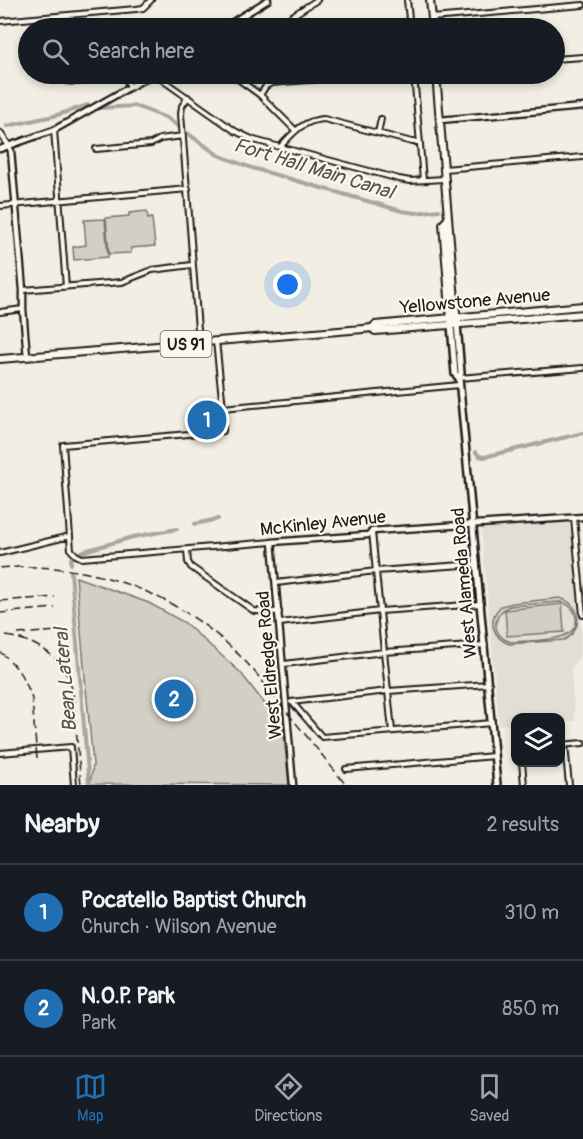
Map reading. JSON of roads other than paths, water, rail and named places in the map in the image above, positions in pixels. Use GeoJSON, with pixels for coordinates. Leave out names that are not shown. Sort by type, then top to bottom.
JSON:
{"type":"FeatureCollection","features":[{"type":"Feature","properties":{"kind":"main road"},"geometry":{"type":"LineString","coordinates":[[430,0],[432,18]]}},
{"type":"Feature","properties":{"kind":"main road"},"geometry":{"type":"LineString","coordinates":[[437,84],[454,321]]}},
{"type":"Feature","properties":{"kind":"main road","name":"Yellowstone Avenue"},"geometry":{"type":"LineString","coordinates":[[454,321],[583,306]]}},
{"type":"Feature","properties":{"kind":"main road","name":"Yellowstone Avenue"},"geometry":{"type":"LineString","coordinates":[[0,359],[372,328],[375,325],[583,314]]}},
{"type":"Feature","properties":{"kind":"main road","name":"West Alameda Road"},"geometry":{"type":"LineString","coordinates":[[454,321],[455,374],[460,382],[497,785]]}},
{"type":"Feature","properties":{"kind":"street"},"geometry":{"type":"LineString","coordinates":[[34,18],[143,8],[151,0]]}},
{"type":"Feature","properties":{"kind":"street"},"geometry":{"type":"LineString","coordinates":[[239,18],[268,0]]}},
{"type":"Feature","properties":{"kind":"street"},"geometry":{"type":"LineString","coordinates":[[290,18],[317,0]]}},
{"type":"Feature","properties":{"kind":"street"},"geometry":{"type":"LineString","coordinates":[[407,0],[409,18]]}},
{"type":"Feature","properties":{"kind":"street"},"geometry":{"type":"LineString","coordinates":[[432,18],[583,5]]}},
{"type":"Feature","properties":{"kind":"street"},"geometry":{"type":"LineString","coordinates":[[0,21],[18,19]]}},
{"type":"Feature","properties":{"kind":"street"},"geometry":{"type":"LineString","coordinates":[[565,58],[583,57]]}},
{"type":"Feature","properties":{"kind":"street"},"geometry":{"type":"LineString","coordinates":[[0,149],[54,130],[134,84]]}},
{"type":"Feature","properties":{"kind":"street"},"geometry":{"type":"LineString","coordinates":[[169,84],[235,131],[254,140],[399,179],[445,179]]}},
{"type":"Feature","properties":{"kind":"street"},"geometry":{"type":"LineString","coordinates":[[245,84],[260,95],[295,130]]}},
{"type":"Feature","properties":{"kind":"street"},"geometry":{"type":"LineString","coordinates":[[260,95],[270,84]]}},
{"type":"Feature","properties":{"kind":"street"},"geometry":{"type":"LineString","coordinates":[[415,84],[423,180]]}},
{"type":"Feature","properties":{"kind":"street"},"geometry":{"type":"LineString","coordinates":[[188,97],[182,106],[183,136],[199,343]]}},
{"type":"Feature","properties":{"kind":"street"},"geometry":{"type":"LineString","coordinates":[[440,120],[583,107]]}},
{"type":"Feature","properties":{"kind":"street"},"geometry":{"type":"LineString","coordinates":[[280,147],[295,130],[306,122],[324,119],[419,142]]}},
{"type":"Feature","properties":{"kind":"street"},"geometry":{"type":"LineString","coordinates":[[378,133],[381,119]]}},
{"type":"Feature","properties":{"kind":"street"},"geometry":{"type":"LineString","coordinates":[[54,130],[66,287]]}},
{"type":"Feature","properties":{"kind":"street"},"geometry":{"type":"LineString","coordinates":[[0,133],[9,146],[27,357]]}},
{"type":"Feature","properties":{"kind":"street"},"geometry":{"type":"LineString","coordinates":[[96,149],[151,144],[160,139],[183,136]]}},
{"type":"Feature","properties":{"kind":"street"},"geometry":{"type":"LineString","coordinates":[[444,169],[583,158]]}},
{"type":"Feature","properties":{"kind":"street"},"geometry":{"type":"LineString","coordinates":[[0,206],[188,189]]}},
{"type":"Feature","properties":{"kind":"street"},"geometry":{"type":"LineString","coordinates":[[23,290],[122,282],[152,270],[192,265]]}},
{"type":"Feature","properties":{"kind":"street"},"geometry":{"type":"LineString","coordinates":[[0,312],[22,309]]}},
{"type":"Feature","properties":{"kind":"street"},"geometry":{"type":"LineString","coordinates":[[0,553],[70,536],[63,445],[223,431],[224,408],[216,341]]}},
{"type":"Feature","properties":{"kind":"street"},"geometry":{"type":"LineString","coordinates":[[224,408],[583,368]]}},
{"type":"Feature","properties":{"kind":"street"},"geometry":{"type":"LineString","coordinates":[[574,518],[581,569],[583,615]]}},
{"type":"Feature","properties":{"kind":"street","name":"McKinley Avenue"},"geometry":{"type":"LineString","coordinates":[[70,536],[71,548],[76,555],[82,558],[368,535],[372,531],[583,518]]}},
{"type":"Feature","properties":{"kind":"street"},"geometry":{"type":"LineString","coordinates":[[372,531],[392,731]]}},
{"type":"Feature","properties":{"kind":"street","name":"West Eldredge Road"},"geometry":{"type":"LineString","coordinates":[[272,542],[290,702],[289,754],[293,785]]}},
{"type":"Feature","properties":{"kind":"street"},"geometry":{"type":"LineString","coordinates":[[187,550],[191,567],[254,611],[279,612]]}},
{"type":"Feature","properties":{"kind":"street"},"geometry":{"type":"LineString","coordinates":[[276,583],[376,571],[478,564]]}},
{"type":"Feature","properties":{"kind":"street"},"geometry":{"type":"LineString","coordinates":[[280,623],[380,611],[482,604]]}},
{"type":"Feature","properties":{"kind":"street"},"geometry":{"type":"LineString","coordinates":[[284,664],[384,652],[485,645]]}},
{"type":"Feature","properties":{"kind":"street"},"geometry":{"type":"LineString","coordinates":[[290,702],[388,691],[489,684]]}},
{"type":"Feature","properties":{"kind":"street"},"geometry":{"type":"LineString","coordinates":[[290,702],[322,737],[492,723]]}},
{"type":"Feature","properties":{"kind":"street"},"geometry":{"type":"LineString","coordinates":[[565,745],[583,743]]}},
{"type":"Feature","properties":{"kind":"street"},"geometry":{"type":"LineString","coordinates":[[0,753],[71,747],[74,785]]}},
{"type":"Feature","properties":{"kind":"street"},"geometry":{"type":"LineString","coordinates":[[346,769],[495,756]]}},
{"type":"Feature","properties":{"kind":"street"},"geometry":{"type":"LineString","coordinates":[[565,758],[569,785]]}},
{"type":"Feature","properties":{"kind":"street"},"geometry":{"type":"LineString","coordinates":[[522,767],[524,785]]}},
{"type":"Feature","properties":{"kind":"waterway","name":"Fort Hall Main Canal"},"geometry":{"type":"LineString","coordinates":[[7,126],[54,116],[88,105]]}},
{"type":"Feature","properties":{"kind":"waterway","name":"Fort Hall Main Canal"},"geometry":{"type":"LineString","coordinates":[[99,108],[135,106],[167,118],[179,127]]}},
{"type":"Feature","properties":{"kind":"waterway","name":"Fort Hall Main Canal"},"geometry":{"type":"LineString","coordinates":[[187,133],[218,155],[252,168],[402,211],[416,213],[439,210]]}},
{"type":"Feature","properties":{"kind":"waterway"},"geometry":{"type":"LineString","coordinates":[[476,452],[479,456],[484,457],[583,433]]}},
{"type":"Feature","properties":{"kind":"waterway","name":"Bean Lateral"},"geometry":{"type":"LineString","coordinates":[[195,524],[218,519]]}},
{"type":"Feature","properties":{"kind":"waterway","name":"Bean Lateral"},"geometry":{"type":"LineString","coordinates":[[81,552],[133,537],[177,529]]}},
{"type":"Feature","properties":{"kind":"waterway","name":"Bean Lateral"},"geometry":{"type":"LineString","coordinates":[[71,564],[71,559],[74,557]]}},
{"type":"Feature","properties":{"kind":"waterway","name":"Bean Lateral"},"geometry":{"type":"LineString","coordinates":[[71,572],[89,785]]}},
{"type":"Feature","properties":{"kind":"railway"},"geometry":{"type":"LineString","coordinates":[[0,568],[34,567],[101,576],[133,586],[192,617],[219,637],[248,665],[346,785]]}},
{"type":"Feature","properties":{"kind":"railway"},"geometry":{"type":"LineString","coordinates":[[0,601],[55,597]]}},
{"type":"Feature","properties":{"kind":"railway"},"geometry":{"type":"LineString","coordinates":[[0,613],[55,608]]}},
{"type":"Feature","properties":{"kind":"railway"},"geometry":{"type":"LineString","coordinates":[[18,634],[57,631]]}},
{"type":"Feature","properties":{"kind":"railway"},"geometry":{"type":"LineString","coordinates":[[6,636],[40,647],[64,670],[73,693],[81,785]]}},
{"type":"Feature","properties":{"kind":"railway"},"geometry":{"type":"LineString","coordinates":[[0,652],[20,673],[32,699],[37,759]]}},
{"type":"Feature","properties":{"kind":"place","name":"Pocatello Baptist Church"},"geometry":{"type":"Point","coordinates":[207,420]}},
{"type":"Feature","properties":{"kind":"place","name":"N.O.P. Park"},"geometry":{"type":"Point","coordinates":[174,699]}}]}
